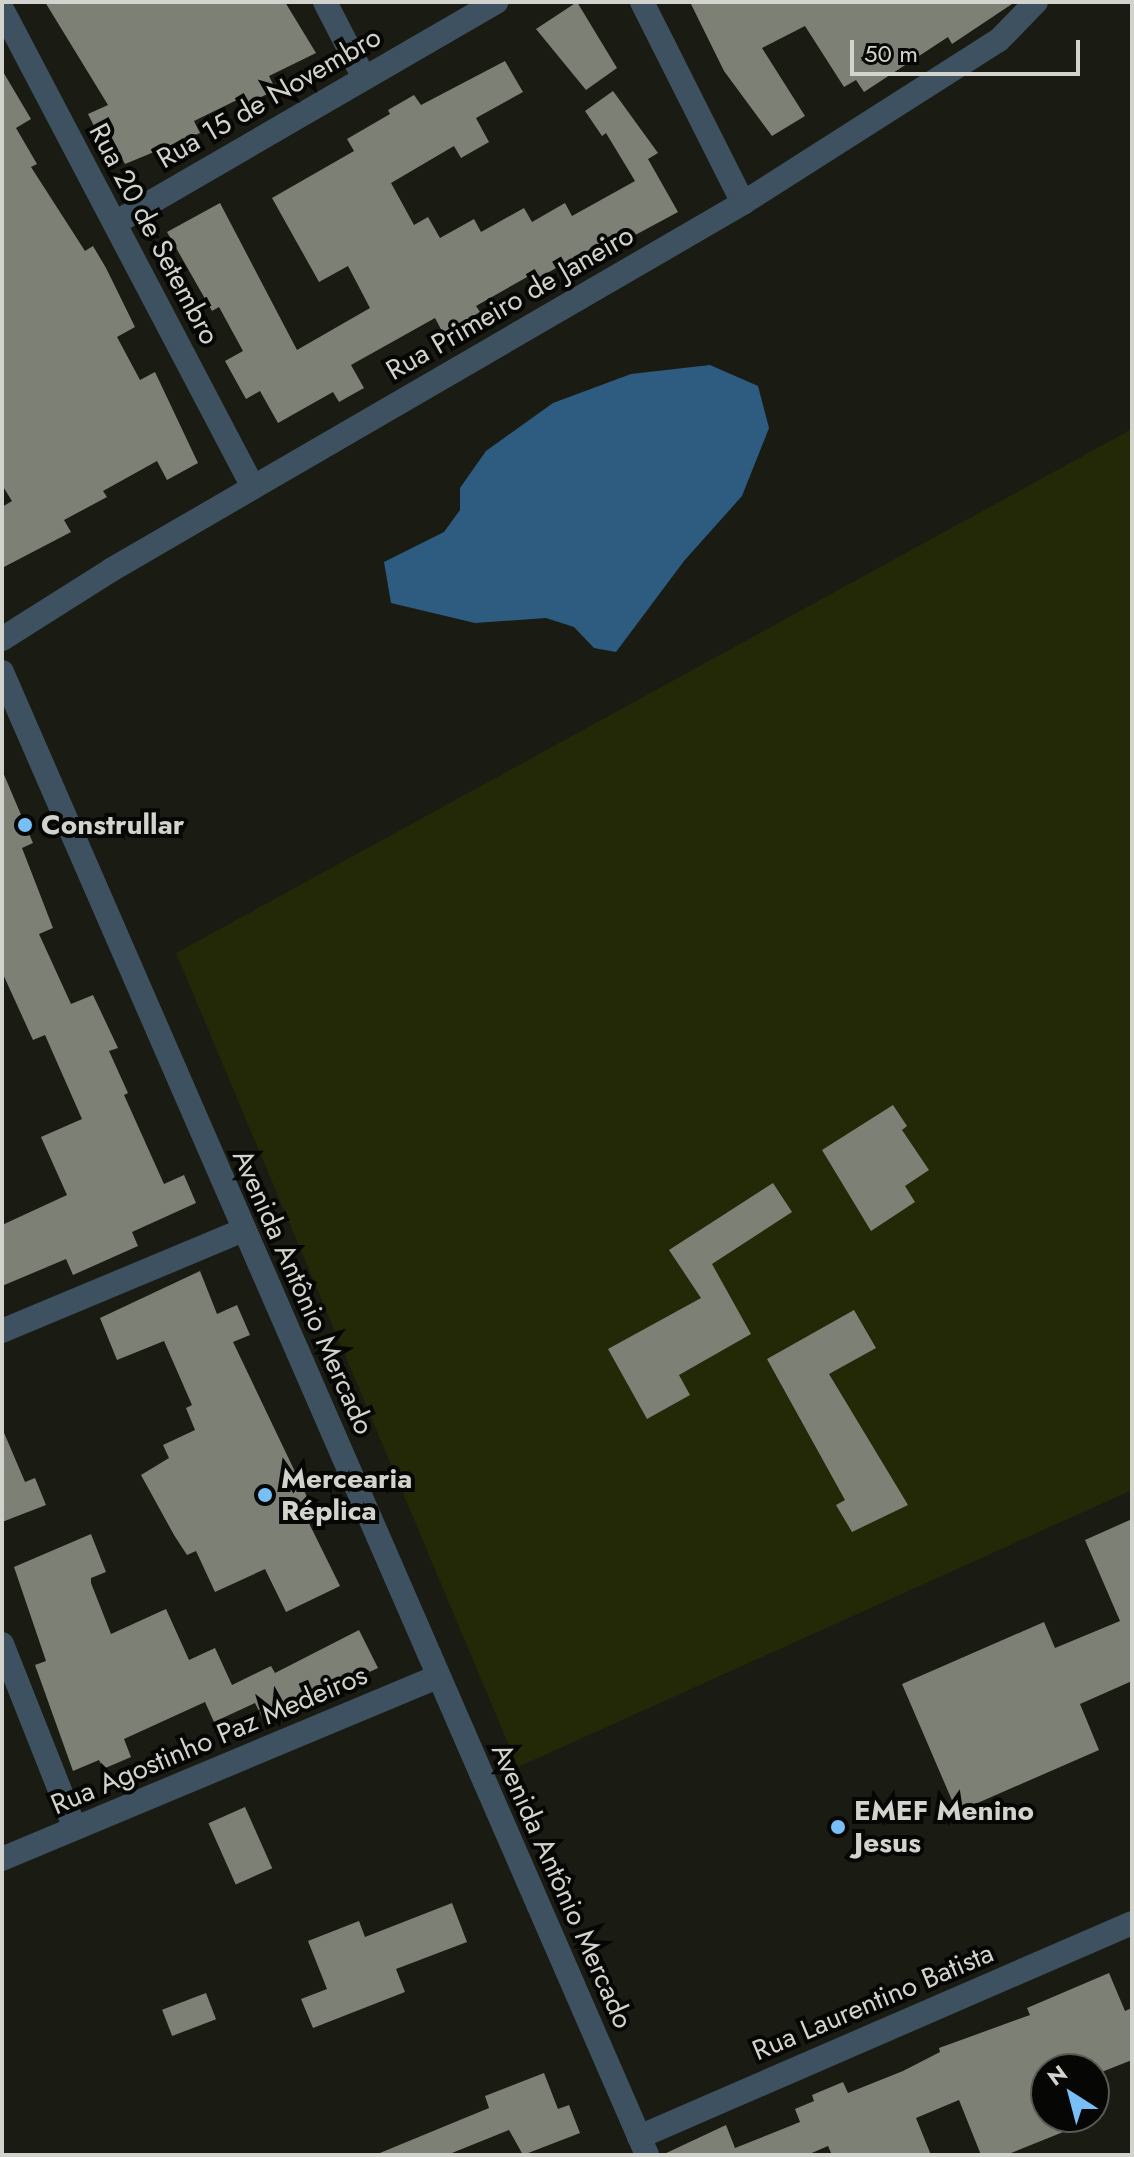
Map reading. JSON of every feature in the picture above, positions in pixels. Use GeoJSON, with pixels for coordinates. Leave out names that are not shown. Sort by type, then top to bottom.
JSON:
{"type":"FeatureCollection","features":[{"type":"Feature","properties":{"kind":"street"},"geometry":{"type":"LineString","coordinates":[[325,2],[363,76]]}},
{"type":"Feature","properties":{"kind":"street","name":"Rua 15 de Novembro"},"geometry":{"type":"LineString","coordinates":[[115,223],[363,76],[497,2]]}},
{"type":"Feature","properties":{"kind":"street"},"geometry":{"type":"LineString","coordinates":[[642,2],[743,203]]}},
{"type":"Feature","properties":{"kind":"street","name":"Rua Primeiro de Janeiro"},"geometry":{"type":"LineString","coordinates":[[2,639],[253,487],[743,203],[999,40],[1036,2]]}},
{"type":"Feature","properties":{"kind":"street","name":"Rua 20 de Setembro"},"geometry":{"type":"LineString","coordinates":[[2,9],[253,487]]}},
{"type":"Feature","properties":{"kind":"street","name":"Avenida Antônio Mercado"},"geometry":{"type":"LineString","coordinates":[[2,672],[643,2146]]}},
{"type":"Feature","properties":{"kind":"street"},"geometry":{"type":"LineString","coordinates":[[2,1331],[243,1230]]}},
{"type":"Feature","properties":{"kind":"street"},"geometry":{"type":"LineString","coordinates":[[2,1644],[75,1828]]}},
{"type":"Feature","properties":{"kind":"street","name":"Rua Agostinho Paz Medeiros"},"geometry":{"type":"LineString","coordinates":[[2,1859],[438,1677]]}},
{"type":"Feature","properties":{"kind":"street","name":"Rua Laurentino Batista"},"geometry":{"type":"LineString","coordinates":[[643,2146],[1132,1923]]}},
{"type":"Feature","properties":{"kind":"green space"},"geometry":{"type":"Polygon","coordinates":[[[1132,429],[1132,1490],[518,1767],[176,953],[1132,429]]]}},
{"type":"Feature","properties":{"kind":"water"},"geometry":{"type":"Polygon","coordinates":[[[710,365],[758,386],[769,428],[742,496],[684,561],[616,652],[594,648],[574,627],[546,618],[475,623],[391,603],[384,562],[444,532],[460,510],[460,488],[486,451],[553,403],[631,374],[710,365]]]}},
{"type":"Feature","properties":{"kind":"building"},"geometry":{"type":"Polygon","coordinates":[[[45,2],[285,2],[316,53],[269,76],[276,90],[242,106],[239,99],[194,121],[200,133],[125,164],[116,147],[107,152],[88,114],[108,105],[45,2]]]}},
{"type":"Feature","properties":{"kind":"building"},"geometry":{"type":"Polygon","coordinates":[[[577,2],[617,68],[586,90],[536,29],[577,2]]]}},
{"type":"Feature","properties":{"kind":"building"},"geometry":{"type":"Polygon","coordinates":[[[690,2],[1015,2],[952,44],[948,37],[864,92],[856,80],[844,87],[805,26],[762,48],[805,116],[772,136],[724,71],[690,2]]]}},
{"type":"Feature","properties":{"kind":"building"},"geometry":{"type":"Polygon","coordinates":[[[505,61],[523,92],[476,118],[489,142],[461,158],[454,146],[391,183],[414,225],[428,217],[440,238],[474,219],[481,232],[524,208],[532,222],[565,203],[572,216],[635,181],[606,133],[602,136],[585,111],[613,91],[658,153],[648,159],[678,212],[600,254],[596,246],[540,277],[536,272],[476,306],[480,312],[443,333],[435,318],[351,365],[364,388],[339,402],[333,392],[278,423],[260,391],[246,399],[225,361],[243,351],[219,307],[212,311],[167,232],[220,203],[297,350],[370,308],[348,266],[319,282],[272,198],[354,151],[347,139],[390,114],[388,110],[414,95],[421,105],[505,61]]]}},
{"type":"Feature","properties":{"kind":"building"},"geometry":{"type":"Polygon","coordinates":[[[2,70],[31,119],[16,128],[37,164],[31,167],[85,251],[93,246],[106,268],[135,327],[117,337],[140,380],[155,372],[198,463],[167,480],[157,461],[103,491],[107,497],[64,520],[71,532],[2,568],[2,507],[12,501],[2,485],[2,70]]]}},
{"type":"Feature","properties":{"kind":"building"},"geometry":{"type":"Polygon","coordinates":[[[2,770],[33,843],[22,848],[53,928],[39,934],[71,1004],[93,995],[118,1048],[109,1051],[128,1093],[124,1095],[164,1184],[184,1175],[196,1203],[132,1232],[138,1246],[73,1275],[66,1259],[2,1286],[2,1225],[67,1195],[41,1137],[82,1119],[45,1035],[33,1040],[2,972],[2,770]]]}},
{"type":"Feature","properties":{"kind":"building"},"geometry":{"type":"Polygon","coordinates":[[[893,1105],[907,1126],[902,1130],[929,1170],[905,1186],[915,1202],[871,1231],[822,1150],[893,1105]]]}},
{"type":"Feature","properties":{"kind":"building"},"geometry":{"type":"Polygon","coordinates":[[[773,1183],[792,1212],[712,1264],[751,1334],[679,1375],[690,1395],[647,1419],[608,1349],[701,1298],[669,1250],[773,1183]]]}},
{"type":"Feature","properties":{"kind":"building"},"geometry":{"type":"Polygon","coordinates":[[[200,1271],[217,1314],[237,1305],[250,1335],[233,1342],[309,1501],[300,1505],[340,1586],[286,1612],[265,1569],[215,1592],[196,1551],[187,1555],[174,1535],[141,1475],[169,1458],[163,1445],[195,1430],[186,1408],[192,1405],[164,1341],[117,1360],[100,1318],[200,1271]]]}},
{"type":"Feature","properties":{"kind":"building"},"geometry":{"type":"Polygon","coordinates":[[[854,1310],[876,1348],[829,1374],[908,1505],[852,1532],[836,1505],[845,1500],[767,1359],[854,1310]]]}},
{"type":"Feature","properties":{"kind":"building"},"geometry":{"type":"Polygon","coordinates":[[[2,1428],[25,1482],[35,1478],[46,1505],[2,1522],[2,1428]]]}},
{"type":"Feature","properties":{"kind":"building"},"geometry":{"type":"Polygon","coordinates":[[[1132,1519],[1132,1681],[1080,1704],[1099,1750],[957,1812],[902,1684],[1044,1622],[1055,1648],[1120,1621],[1085,1540],[1132,1519]]]}},
{"type":"Feature","properties":{"kind":"building"},"geometry":{"type":"Polygon","coordinates":[[[91,1534],[106,1572],[91,1578],[91,1583],[111,1634],[166,1609],[189,1660],[215,1648],[232,1685],[271,1666],[275,1673],[359,1630],[378,1668],[264,1721],[255,1703],[214,1722],[205,1702],[124,1739],[131,1757],[103,1769],[99,1760],[73,1771],[35,1665],[46,1661],[14,1567],[91,1534]]]}},
{"type":"Feature","properties":{"kind":"building"},"geometry":{"type":"Polygon","coordinates":[[[245,1807],[272,1868],[236,1884],[208,1823],[245,1807]]]}},
{"type":"Feature","properties":{"kind":"building"},"geometry":{"type":"Polygon","coordinates":[[[452,1903],[467,1942],[396,1969],[405,1992],[313,2028],[301,1999],[327,1989],[308,1941],[359,1921],[365,1937],[452,1903]]]}},
{"type":"Feature","properties":{"kind":"building"},"geometry":{"type":"Polygon","coordinates":[[[1109,1973],[1125,2011],[1132,2008],[1132,2060],[1110,2069],[1110,2053],[1030,2053],[1030,2133],[1061,2133],[1006,2155],[981,2155],[959,2100],[916,2118],[931,2155],[832,2155],[828,2146],[807,2155],[662,2155],[726,2125],[735,2148],[800,2122],[795,2109],[814,2101],[812,2095],[843,2082],[848,2093],[903,2071],[940,2052],[939,2048],[1030,2015],[1027,2008],[1109,1973]]]}},
{"type":"Feature","properties":{"kind":"building"},"geometry":{"type":"Polygon","coordinates":[[[206,1993],[216,2019],[172,2036],[162,2010],[206,1993]]]}},
{"type":"Feature","properties":{"kind":"building"},"geometry":{"type":"Polygon","coordinates":[[[544,2073],[558,2109],[569,2105],[580,2133],[523,2155],[509,2130],[447,2155],[375,2155],[489,2108],[485,2096],[544,2073]]]}},
{"type":"Feature","properties":{"kind":"place","name":"Construllar"},"geometry":{"type":"Point","coordinates":[25,825]}},
{"type":"Feature","properties":{"kind":"place","name":"Mercearia Réplica"},"geometry":{"type":"Point","coordinates":[265,1495]}},
{"type":"Feature","properties":{"kind":"place","name":"EMEF Menino Jesus"},"geometry":{"type":"Point","coordinates":[838,1827]}}]}
